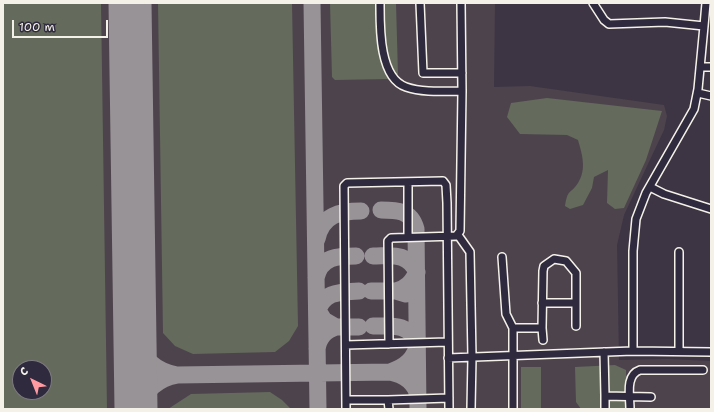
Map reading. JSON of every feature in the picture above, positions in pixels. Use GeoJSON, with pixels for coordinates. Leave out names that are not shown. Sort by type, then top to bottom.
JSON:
{"type":"FeatureCollection","features":[{"type":"Feature","properties":{"kind":"street"},"geometry":{"type":"LineString","coordinates":[[380,3],[380,33],[388,71],[396,81],[406,87],[418,89],[462,91]]}},
{"type":"Feature","properties":{"kind":"street"},"geometry":{"type":"LineString","coordinates":[[420,3],[423,73],[462,74]]}},
{"type":"Feature","properties":{"kind":"street"},"geometry":{"type":"LineString","coordinates":[[458,235],[460,231],[462,91],[461,3]]}},
{"type":"Feature","properties":{"kind":"street"},"geometry":{"type":"LineString","coordinates":[[593,3],[604,20],[609,24],[673,22],[704,26]]}},
{"type":"Feature","properties":{"kind":"street"},"geometry":{"type":"LineString","coordinates":[[633,351],[634,232],[640,206],[690,118],[698,93],[706,3]]}},
{"type":"Feature","properties":{"kind":"street"},"geometry":{"type":"LineString","coordinates":[[700,67],[711,67]]}},
{"type":"Feature","properties":{"kind":"street"},"geometry":{"type":"LineString","coordinates":[[698,93],[711,96]]}},
{"type":"Feature","properties":{"kind":"street"},"geometry":{"type":"LineString","coordinates":[[346,409],[344,186],[347,183],[442,181],[446,183],[449,409]]}},
{"type":"Feature","properties":{"kind":"street"},"geometry":{"type":"LineString","coordinates":[[408,182],[408,237]]}},
{"type":"Feature","properties":{"kind":"street"},"geometry":{"type":"LineString","coordinates":[[650,187],[664,194],[711,209]]}},
{"type":"Feature","properties":{"kind":"street"},"geometry":{"type":"LineString","coordinates":[[389,344],[387,243],[391,238],[458,235]]}},
{"type":"Feature","properties":{"kind":"street"},"geometry":{"type":"LineString","coordinates":[[458,235],[470,252],[472,357],[471,409]]}},
{"type":"Feature","properties":{"kind":"street"},"geometry":{"type":"LineString","coordinates":[[679,252],[679,351]]}},
{"type":"Feature","properties":{"kind":"street"},"geometry":{"type":"LineString","coordinates":[[502,256],[506,314],[513,328],[514,409]]}},
{"type":"Feature","properties":{"kind":"street"},"geometry":{"type":"LineString","coordinates":[[542,340],[544,266],[554,259],[561,258],[570,264],[576,273],[576,326]]}},
{"type":"Feature","properties":{"kind":"street"},"geometry":{"type":"LineString","coordinates":[[542,303],[576,303]]}},
{"type":"Feature","properties":{"kind":"street"},"geometry":{"type":"LineString","coordinates":[[513,328],[542,328]]}},
{"type":"Feature","properties":{"kind":"street"},"geometry":{"type":"LineString","coordinates":[[346,344],[448,342]]}},
{"type":"Feature","properties":{"kind":"street"},"geometry":{"type":"LineString","coordinates":[[448,358],[633,351],[711,352]]}},
{"type":"Feature","properties":{"kind":"street"},"geometry":{"type":"LineString","coordinates":[[604,352],[605,409]]}},
{"type":"Feature","properties":{"kind":"street"},"geometry":{"type":"LineString","coordinates":[[630,409],[630,378],[635,372],[640,370],[702,370]]}},
{"type":"Feature","properties":{"kind":"street"},"geometry":{"type":"LineString","coordinates":[[604,396],[651,397]]}},
{"type":"Feature","properties":{"kind":"street"},"geometry":{"type":"LineString","coordinates":[[346,400],[449,398]]}},
{"type":"Feature","properties":{"kind":"street"},"geometry":{"type":"LineString","coordinates":[[388,400],[389,409]]}},
{"type":"Feature","properties":{"kind":"shaded area"},"geometry":{"type":"Polygon","coordinates":[[[3,3],[495,3],[494,87],[530,86],[664,105],[667,116],[664,130],[624,215],[617,245],[619,360],[668,359],[711,361],[711,409],[3,409],[3,3]]]}},
{"type":"Feature","properties":{"kind":"green space"},"geometry":{"type":"Polygon","coordinates":[[[3,3],[101,3],[107,409],[3,409],[3,3]]]}},
{"type":"Feature","properties":{"kind":"green space"},"geometry":{"type":"Polygon","coordinates":[[[158,3],[292,3],[298,326],[289,341],[275,352],[193,354],[175,346],[163,333],[158,3]]]}},
{"type":"Feature","properties":{"kind":"green space"},"geometry":{"type":"Polygon","coordinates":[[[330,3],[396,3],[398,74],[390,79],[335,80],[332,77],[330,3]]]}},
{"type":"Feature","properties":{"kind":"green space"},"geometry":{"type":"Polygon","coordinates":[[[547,98],[662,111],[646,160],[624,208],[615,209],[607,203],[608,170],[594,177],[592,188],[583,205],[570,209],[565,206],[568,194],[581,178],[583,162],[578,140],[567,135],[520,134],[507,117],[511,103],[547,98]]]}},
{"type":"Feature","properties":{"kind":"green space"},"geometry":{"type":"Polygon","coordinates":[[[615,365],[626,370],[626,409],[581,409],[576,402],[575,367],[615,365]]]}},
{"type":"Feature","properties":{"kind":"green space"},"geometry":{"type":"Polygon","coordinates":[[[521,367],[541,367],[541,409],[521,409],[521,367]]]}},
{"type":"Feature","properties":{"kind":"green space"},"geometry":{"type":"Polygon","coordinates":[[[270,392],[282,400],[291,409],[168,409],[191,394],[270,392]]]}},
{"type":"Feature","properties":{"kind":"taxiway"},"geometry":{"type":"LineString","coordinates":[[312,3],[318,409]]}},
{"type":"Feature","properties":{"kind":"taxiway"},"geometry":{"type":"LineString","coordinates":[[381,210],[403,212],[411,218],[416,229],[418,409]]}},
{"type":"Feature","properties":{"kind":"taxiway"},"geometry":{"type":"LineString","coordinates":[[317,239],[323,224],[333,216],[346,212],[361,211]]}},
{"type":"Feature","properties":{"kind":"taxiway"},"geometry":{"type":"LineString","coordinates":[[316,278],[318,271],[326,261],[337,257],[356,256]]}},
{"type":"Feature","properties":{"kind":"taxiway"},"geometry":{"type":"LineString","coordinates":[[373,256],[398,256],[404,258],[409,261],[417,272],[409,284],[396,291]]}},
{"type":"Feature","properties":{"kind":"taxiway"},"geometry":{"type":"LineString","coordinates":[[317,313],[323,300],[333,294],[359,291]]}},
{"type":"Feature","properties":{"kind":"taxiway"},"geometry":{"type":"LineString","coordinates":[[371,291],[396,291],[406,294]]}},
{"type":"Feature","properties":{"kind":"taxiway"},"geometry":{"type":"LineString","coordinates":[[317,309],[324,320],[336,327],[323,335],[319,341],[317,349]]}},
{"type":"Feature","properties":{"kind":"taxiway"},"geometry":{"type":"LineString","coordinates":[[373,326],[399,327],[409,332],[418,343],[417,349],[412,358],[405,365],[390,372],[400,375],[412,383],[418,396]]}},
{"type":"Feature","properties":{"kind":"taxiway"},"geometry":{"type":"LineString","coordinates":[[336,327],[359,327]]}},
{"type":"Feature","properties":{"kind":"taxiway"},"geometry":{"type":"LineString","coordinates":[[135,337],[141,351],[150,362],[162,370],[177,375]]}},
{"type":"Feature","properties":{"kind":"taxiway"},"geometry":{"type":"LineString","coordinates":[[138,409],[144,397],[153,386],[164,379],[177,375],[390,372]]}},
{"type":"Feature","properties":{"kind":"runway"},"geometry":{"type":"LineString","coordinates":[[130,3],[136,409]]}}]}
